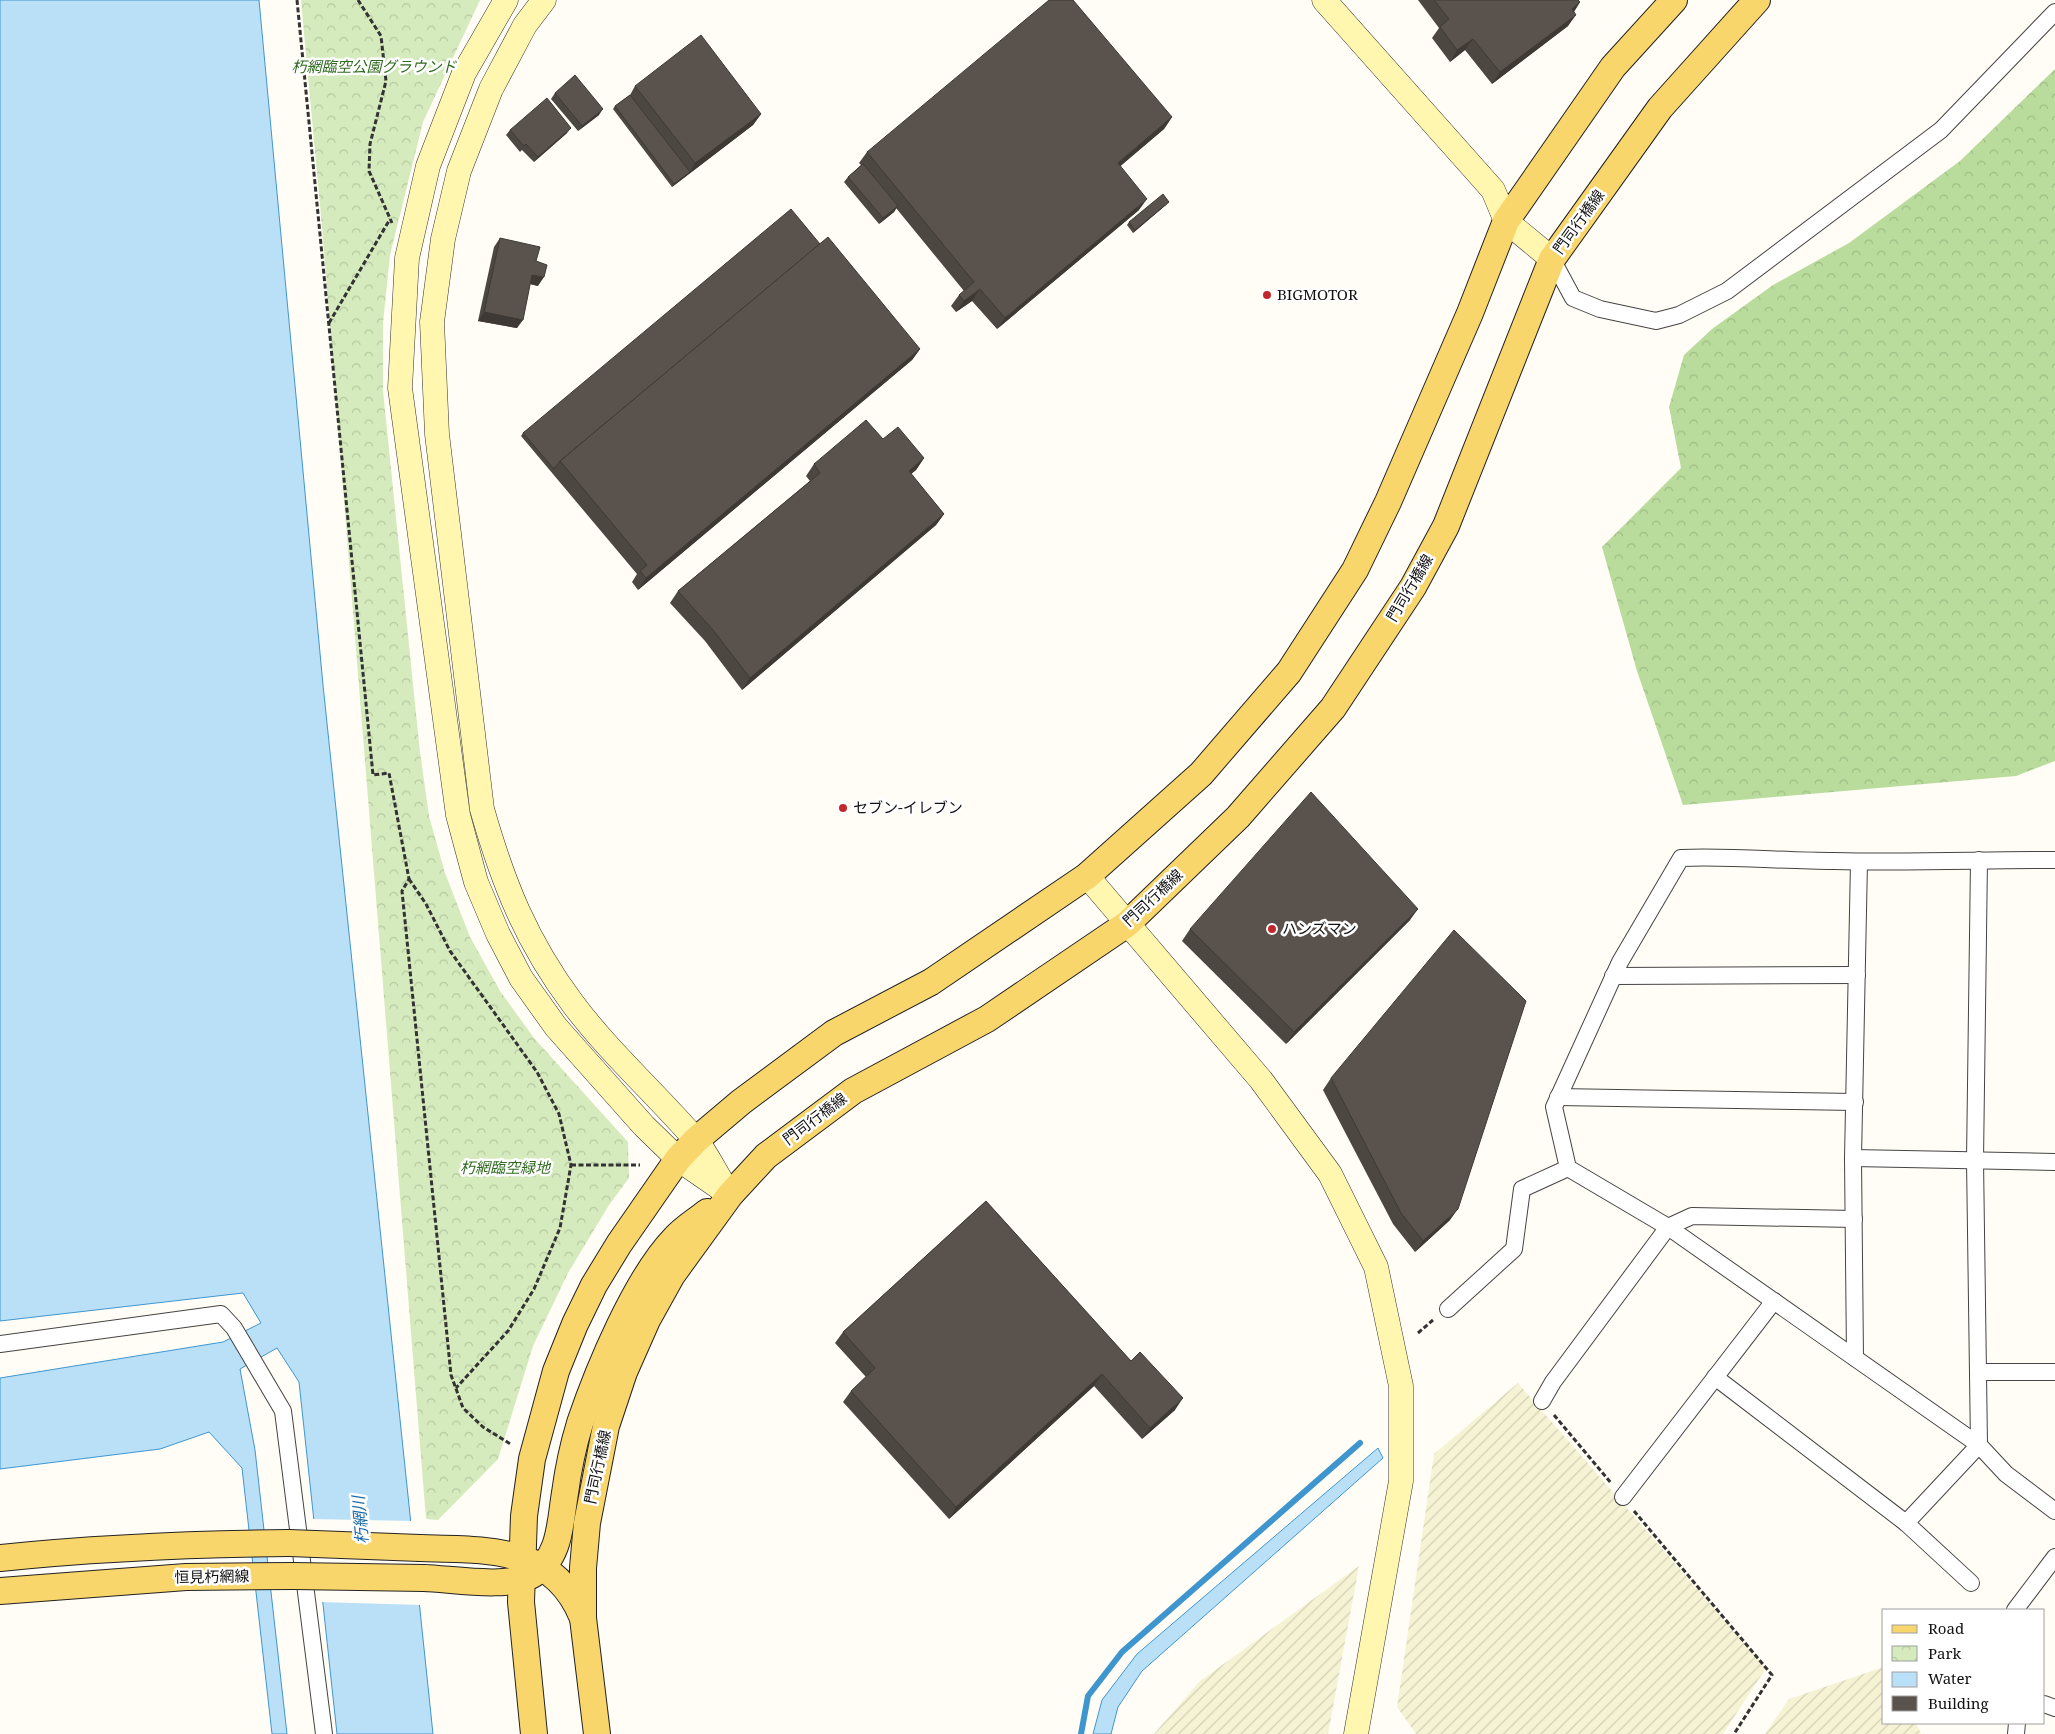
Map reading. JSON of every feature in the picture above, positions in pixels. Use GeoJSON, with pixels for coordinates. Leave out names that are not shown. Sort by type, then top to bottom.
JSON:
{"type":"FeatureCollection","features":[{"type":"Feature","properties":{"kind":"main road"},"geometry":{"type":"LineString","coordinates":[[522,1628],[528,1568],[524,1516],[532,1459],[556,1371],[575,1324],[594,1285],[619,1244],[678,1159],[696,1140],[741,1102],[834,1033],[931,982],[1087,876],[1201,774],[1289,672],[1355,570],[1392,493],[1470,312],[1506,221],[1613,67],[1674,0]]}},
{"type":"Feature","properties":{"kind":"main road","name":"門司行橋線"},"geometry":{"type":"LineString","coordinates":[[597,1734],[583,1618],[582,1568],[587,1523],[606,1426],[624,1372],[647,1320],[672,1275],[730,1195],[766,1156],[853,1091],[987,1019],[1127,924],[1238,817],[1333,708],[1412,587],[1446,526],[1552,259],[1660,108],[1757,0]]}},
{"type":"Feature","properties":{"kind":"main road"},"geometry":{"type":"LineString","coordinates":[[528,1568],[550,1557],[558,1540],[566,1484],[580,1425],[592,1391],[624,1320],[647,1278],[674,1239],[730,1195]]}},
{"type":"Feature","properties":{"kind":"main road"},"geometry":{"type":"LineString","coordinates":[[490,1550],[504,1544],[511,1538],[524,1516]]}},
{"type":"Feature","properties":{"kind":"main road"},"geometry":{"type":"LineString","coordinates":[[0,1558],[102,1548],[194,1544],[289,1544],[490,1550],[568,1589],[583,1618]]}},
{"type":"Feature","properties":{"kind":"main road","name":"恒見朽網線"},"geometry":{"type":"LineString","coordinates":[[0,1591],[186,1576],[424,1578],[489,1582],[528,1568]]}},
{"type":"Feature","properties":{"kind":"main road"},"geometry":{"type":"LineString","coordinates":[[489,1582],[507,1591],[514,1599],[522,1628],[534,1734]]}},
{"type":"Feature","properties":{"kind":"street"},"geometry":{"type":"LineString","coordinates":[[506,0],[464,74],[428,166],[406,258],[401,396],[458,815],[476,882],[498,934],[521,978],[550,1019],[644,1126],[678,1159],[730,1195]]}},
{"type":"Feature","properties":{"kind":"street"},"geometry":{"type":"LineString","coordinates":[[544,0],[525,25],[491,88],[459,171],[443,239],[432,322],[437,434],[482,809],[499,869],[519,916],[542,961],[574,1005],[696,1140],[730,1195]]}},
{"type":"Feature","properties":{"kind":"street"},"geometry":{"type":"LineString","coordinates":[[1324,0],[1493,190],[1506,221],[1552,259],[1573,298],[1600,309],[1656,321],[1687,311],[1727,292],[1941,130],[2055,12]]}},
{"type":"Feature","properties":{"kind":"street"},"geometry":{"type":"LineString","coordinates":[[2055,860],[1859,862],[1763,860],[1731,856],[1682,858],[1613,976],[1554,1107],[1568,1168],[1668,1227],[1979,1445],[2006,1474],[2055,1511]]}},
{"type":"Feature","properties":{"kind":"street"},"geometry":{"type":"LineString","coordinates":[[1906,1523],[1979,1445],[1975,1160],[1979,860]]}},
{"type":"Feature","properties":{"kind":"street"},"geometry":{"type":"LineString","coordinates":[[1855,1358],[1853,1158],[1859,862]]}},
{"type":"Feature","properties":{"kind":"street"},"geometry":{"type":"LineString","coordinates":[[1087,876],[1262,1080],[1330,1174],[1376,1267],[1401,1386],[1401,1481],[1356,1734]]}},
{"type":"Feature","properties":{"kind":"street"},"geometry":{"type":"LineString","coordinates":[[1613,976],[1856,975]]}},
{"type":"Feature","properties":{"kind":"street"},"geometry":{"type":"LineString","coordinates":[[1558,1097],[1855,1102]]}},
{"type":"Feature","properties":{"kind":"street"},"geometry":{"type":"LineString","coordinates":[[1853,1158],[2055,1162]]}},
{"type":"Feature","properties":{"kind":"street"},"geometry":{"type":"LineString","coordinates":[[1448,1308],[1514,1249],[1522,1189],[1568,1168]]}},
{"type":"Feature","properties":{"kind":"street"},"geometry":{"type":"LineString","coordinates":[[1542,1401],[1553,1382],[1668,1227],[1692,1216],[1854,1219]]}},
{"type":"Feature","properties":{"kind":"street"},"geometry":{"type":"LineString","coordinates":[[1623,1497],[1774,1301]]}},
{"type":"Feature","properties":{"kind":"street"},"geometry":{"type":"LineString","coordinates":[[0,1344],[221,1314],[234,1328],[283,1411],[324,1734]]}},
{"type":"Feature","properties":{"kind":"street"},"geometry":{"type":"LineString","coordinates":[[1978,1372],[2055,1372]]}},
{"type":"Feature","properties":{"kind":"street"},"geometry":{"type":"LineString","coordinates":[[1715,1378],[1906,1523],[1971,1583]]}},
{"type":"Feature","properties":{"kind":"street"},"geometry":{"type":"LineString","coordinates":[[2016,1609],[2055,1557]]}},
{"type":"Feature","properties":{"kind":"path"},"geometry":{"type":"LineString","coordinates":[[297,0],[373,775],[388,773],[409,879],[426,904],[450,952],[537,1072],[559,1114],[571,1165],[560,1228],[534,1289],[508,1330],[456,1388]]}},
{"type":"Feature","properties":{"kind":"path"},"geometry":{"type":"LineString","coordinates":[[358,0],[381,36],[386,82],[370,144],[369,171],[406,258]]}},
{"type":"Feature","properties":{"kind":"path"},"geometry":{"type":"LineString","coordinates":[[329,323],[390,219]]}},
{"type":"Feature","properties":{"kind":"path"},"geometry":{"type":"LineString","coordinates":[[409,879],[402,891],[451,1375],[463,1408],[483,1427],[513,1445]]}},
{"type":"Feature","properties":{"kind":"path"},"geometry":{"type":"LineString","coordinates":[[571,1165],[640,1165]]}},
{"type":"Feature","properties":{"kind":"path"},"geometry":{"type":"LineString","coordinates":[[1542,1401],[1772,1675],[1734,1734]]}},
{"type":"Feature","properties":{"kind":"shaded area"},"geometry":{"type":"Polygon","coordinates":[[[1518,1383],[1766,1668],[1723,1734],[1416,1734],[1397,1707],[1434,1454],[1518,1383]]]}},
{"type":"Feature","properties":{"kind":"shaded area"},"geometry":{"type":"Polygon","coordinates":[[[1359,1566],[1328,1734],[1154,1734],[1200,1681],[1359,1566]]]}},
{"type":"Feature","properties":{"kind":"shaded area"},"geometry":{"type":"Polygon","coordinates":[[[1882,1668],[1882,1724],[1916,1724],[1921,1734],[1765,1734],[1789,1699],[1882,1668]]]}},
{"type":"Feature","properties":{"kind":"green space","name":"朽網臨空緑地"},"geometry":{"type":"Polygon","coordinates":[[[301,0],[480,0],[423,122],[390,255],[383,323],[383,391],[420,752],[429,816],[445,873],[470,937],[500,991],[534,1038],[628,1142],[629,1178],[609,1205],[568,1273],[533,1346],[498,1459],[438,1520],[426,1519],[322,227],[301,0]]]}},
{"type":"Feature","properties":{"kind":"green space"},"geometry":{"type":"Polygon","coordinates":[[[2055,69],[2055,761],[2016,776],[1683,805],[1637,671],[1602,547],[1681,468],[1669,407],[1684,355],[1712,329],[1773,285],[1849,243],[1960,161],[2055,69]]]}},
{"type":"Feature","properties":{"kind":"water","name":"朽網川"},"geometry":{"type":"Polygon","coordinates":[[[0,0],[259,0],[323,685],[433,1734],[337,1734],[299,1382],[277,1348],[240,1369],[255,1450],[287,1734],[272,1734],[242,1468],[209,1432],[160,1449],[0,1469],[0,1378],[223,1342],[261,1323],[243,1293],[0,1321],[0,0]]]}},
{"type":"Feature","properties":{"kind":"water"},"geometry":{"type":"Polygon","coordinates":[[[1378,1448],[1383,1458],[1142,1671],[1118,1707],[1111,1734],[1093,1734],[1102,1700],[1137,1654],[1378,1448]]]}},
{"type":"Feature","properties":{"kind":"pier"},"geometry":{"type":"Polygon","coordinates":[[[311,1519],[412,1521],[422,1605],[320,1602],[311,1519]]]}},
{"type":"Feature","properties":{"kind":"building"},"geometry":{"type":"Polygon","coordinates":[[[1049,0],[1073,0],[1172,117],[1118,163],[1147,199],[1005,318],[980,289],[964,301],[959,295],[974,282],[867,152],[1049,0]]]}},
{"type":"Feature","properties":{"kind":"building"},"geometry":{"type":"Polygon","coordinates":[[[1434,0],[1578,0],[1580,2],[1572,9],[1576,15],[1500,72],[1473,39],[1457,50],[1440,27],[1449,19],[1434,0]]]}},
{"type":"Feature","properties":{"kind":"building"},"geometry":{"type":"Polygon","coordinates":[[[701,35],[761,114],[695,163],[635,86],[701,35]]]}},
{"type":"Feature","properties":{"kind":"building"},"geometry":{"type":"Polygon","coordinates":[[[575,75],[603,109],[582,126],[555,93],[575,75]]]}},
{"type":"Feature","properties":{"kind":"building"},"geometry":{"type":"Polygon","coordinates":[[[630,95],[690,172],[674,184],[615,106],[630,95]]]}},
{"type":"Feature","properties":{"kind":"building"},"geometry":{"type":"Polygon","coordinates":[[[547,98],[571,128],[538,157],[526,144],[524,146],[510,130],[547,98]]]}},
{"type":"Feature","properties":{"kind":"building"},"geometry":{"type":"Polygon","coordinates":[[[863,164],[898,206],[883,218],[848,177],[863,164]]]}},
{"type":"Feature","properties":{"kind":"building"},"geometry":{"type":"Polygon","coordinates":[[[1163,194],[1169,202],[1135,230],[1129,222],[1163,194]]]}},
{"type":"Feature","properties":{"kind":"building"},"geometry":{"type":"Polygon","coordinates":[[[791,209],[820,244],[560,461],[554,469],[523,433],[791,209]]]}},
{"type":"Feature","properties":{"kind":"building"},"geometry":{"type":"Polygon","coordinates":[[[828,237],[920,349],[646,578],[640,571],[647,565],[560,461],[828,237]]]}},
{"type":"Feature","properties":{"kind":"building"},"geometry":{"type":"Polygon","coordinates":[[[500,238],[540,247],[536,261],[547,265],[544,277],[532,275],[523,320],[484,312],[500,238]]]}},
{"type":"Feature","properties":{"kind":"building"},"geometry":{"type":"Polygon","coordinates":[[[866,420],[883,439],[898,427],[924,458],[909,471],[944,514],[750,678],[713,630],[678,591],[820,473],[814,464],[866,420]]]}},
{"type":"Feature","properties":{"kind":"building"},"geometry":{"type":"Polygon","coordinates":[[[1311,792],[1418,909],[1294,1032],[1190,929],[1311,792]]]}},
{"type":"Feature","properties":{"kind":"building"},"geometry":{"type":"Polygon","coordinates":[[[1454,930],[1526,1001],[1458,1209],[1423,1241],[1401,1213],[1331,1078],[1454,930]]]}},
{"type":"Feature","properties":{"kind":"building"},"geometry":{"type":"Polygon","coordinates":[[[986,1201],[1131,1361],[1140,1352],[1183,1398],[1150,1428],[1102,1374],[956,1507],[851,1391],[875,1368],[843,1332],[986,1201]]]}},
{"type":"Feature","properties":{"kind":"waterway"},"geometry":{"type":"LineString","coordinates":[[1081,1734],[1088,1696],[1122,1652],[1360,1443]]}},
{"type":"Feature","properties":{"kind":"place","name":"BIGMOTOR"},"geometry":{"type":"Point","coordinates":[1267,295]}},
{"type":"Feature","properties":{"kind":"place","name":"セブン-イレブン"},"geometry":{"type":"Point","coordinates":[843,808]}},
{"type":"Feature","properties":{"kind":"place","name":"ハンズマン"},"geometry":{"type":"Point","coordinates":[1272,929]}},
{"type":"Feature","properties":{"kind":"park label","name":"朽網臨空公園グラウンド"},"geometry":{"type":"Point","coordinates":[374,67]}}]}
